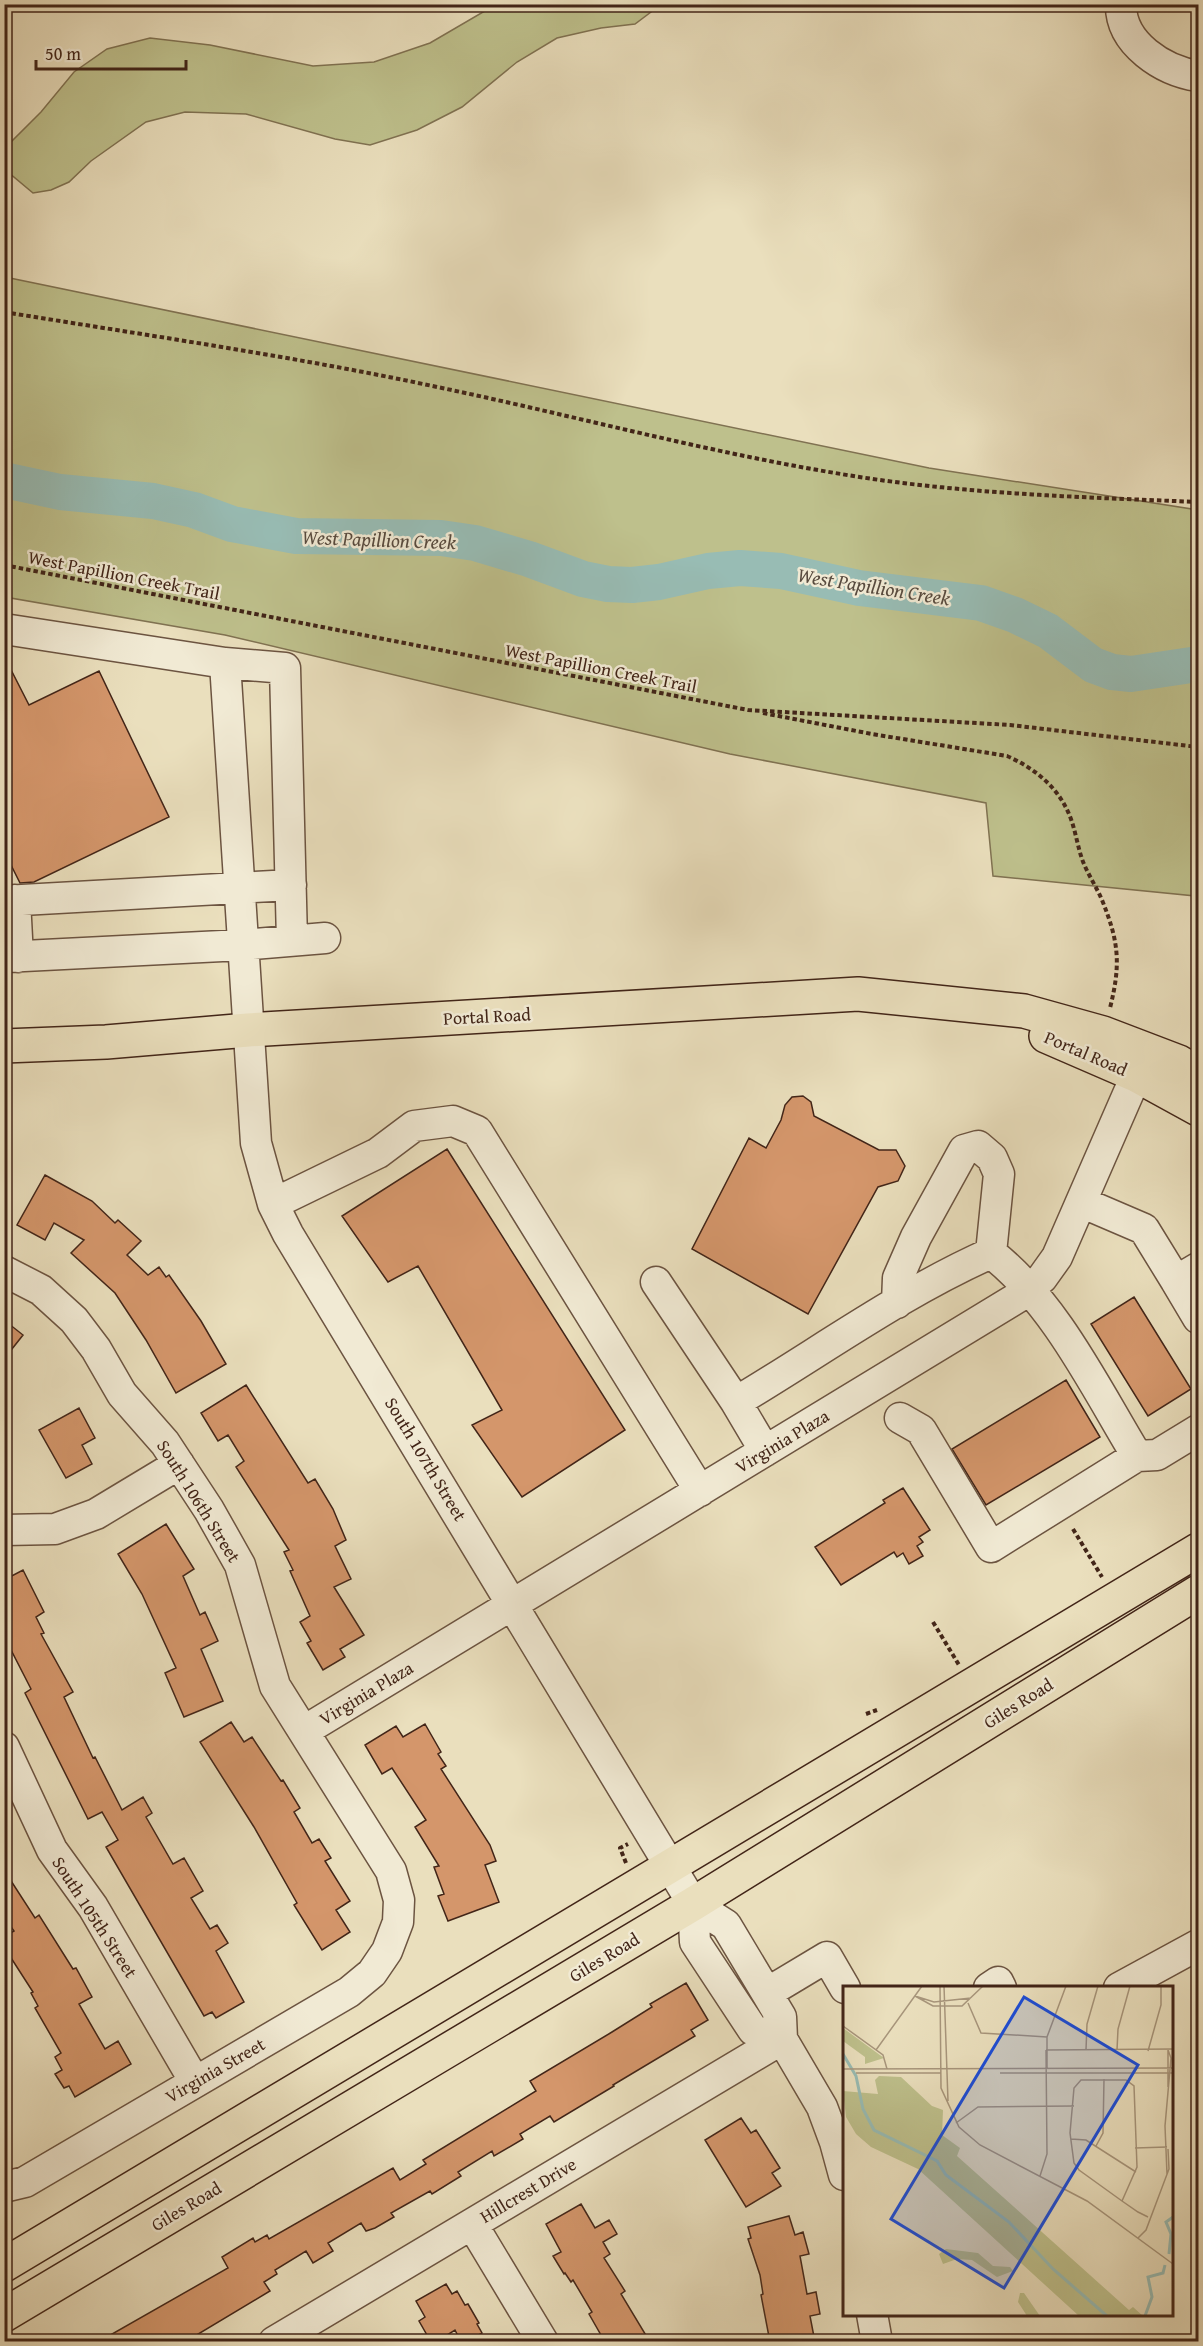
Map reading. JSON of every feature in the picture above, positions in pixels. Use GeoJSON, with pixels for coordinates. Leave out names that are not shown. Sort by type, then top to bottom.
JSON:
{"type":"FeatureCollection","features":[{"type":"Feature","properties":{"kind":"main road","name":"Portal Road"},"geometry":{"type":"LineString","coordinates":[[4,1046],[106,1042],[248,1030],[858,994],[1024,1011],[1103,1033],[1198,1109]]}},
{"type":"Feature","properties":{"kind":"main road","name":"Portal Road"},"geometry":{"type":"LineString","coordinates":[[969,1005],[1075,1047],[1141,1063],[1179,1062],[1198,1073]]}},
{"type":"Feature","properties":{"kind":"main road","name":"Giles Road"},"geometry":{"type":"LineString","coordinates":[[4,2265],[1198,1550]]}},
{"type":"Feature","properties":{"kind":"main road","name":"Giles Road"},"geometry":{"type":"LineString","coordinates":[[4,2315],[693,1904],[1198,1592]]}},
{"type":"Feature","properties":{"kind":"street"},"geometry":{"type":"LineString","coordinates":[[1121,4],[1121,14],[1133,39],[1155,61],[1183,74],[1198,76]]}},
{"type":"Feature","properties":{"kind":"street"},"geometry":{"type":"LineString","coordinates":[[4,629],[225,663],[285,668],[292,940]]}},
{"type":"Feature","properties":{"kind":"street","name":"South 107th Street"},"geometry":{"type":"LineString","coordinates":[[225,663],[256,1143],[273,1204],[288,1234],[693,1904]]}},
{"type":"Feature","properties":{"kind":"street"},"geometry":{"type":"LineString","coordinates":[[291,885],[10,900],[11,957],[242,945],[325,938]]}},
{"type":"Feature","properties":{"kind":"street","name":"Virginia Plaza"},"geometry":{"type":"LineString","coordinates":[[304,1731],[1029,1289],[1042,1278],[1057,1257],[1141,1063]]}},
{"type":"Feature","properties":{"kind":"street"},"geometry":{"type":"LineString","coordinates":[[273,1204],[378,1153],[414,1126],[453,1121],[477,1131],[700,1491]]}},
{"type":"Feature","properties":{"kind":"street"},"geometry":{"type":"LineString","coordinates":[[897,1303],[898,1278],[916,1237],[964,1150],[978,1146],[992,1158],[999,1174],[991,1253]]}},
{"type":"Feature","properties":{"kind":"street"},"geometry":{"type":"LineString","coordinates":[[1081,1202],[1144,1229],[1187,1274],[1198,1318]]}},
{"type":"Feature","properties":{"kind":"street"},"geometry":{"type":"LineString","coordinates":[[991,1253],[1029,1289],[1067,1341],[1137,1456]]}},
{"type":"Feature","properties":{"kind":"street"},"geometry":{"type":"LineString","coordinates":[[736,1402],[897,1303],[991,1253]]}},
{"type":"Feature","properties":{"kind":"street","name":"South 106th Street"},"geometry":{"type":"LineString","coordinates":[[4,1271],[41,1290],[74,1320],[96,1349],[122,1394],[165,1443],[209,1510],[240,1565],[275,1686],[391,1871],[399,1900],[398,1922]]}},
{"type":"Feature","properties":{"kind":"street"},"geometry":{"type":"LineString","coordinates":[[656,1282],[736,1402],[765,1451]]}},
{"type":"Feature","properties":{"kind":"street"},"geometry":{"type":"LineString","coordinates":[[910,1424],[991,1547],[1137,1456],[1157,1455],[1198,1430]]}},
{"type":"Feature","properties":{"kind":"street"},"geometry":{"type":"LineString","coordinates":[[4,1530],[55,1529],[96,1514],[179,1464]]}},
{"type":"Feature","properties":{"kind":"street","name":"South 105th Street"},"geometry":{"type":"LineString","coordinates":[[4,1747],[52,1850],[93,1907],[195,2082]]}},
{"type":"Feature","properties":{"kind":"street"},"geometry":{"type":"LineString","coordinates":[[693,1904],[726,1925],[781,2017],[782,2039],[840,2139],[843,2166]]}},
{"type":"Feature","properties":{"kind":"street"},"geometry":{"type":"LineString","coordinates":[[693,1904],[696,1942],[753,2030],[782,2039]]}},
{"type":"Feature","properties":{"kind":"street","name":"Virginia Street"},"geometry":{"type":"LineString","coordinates":[[4,2187],[26,2182],[349,1992],[372,1973],[387,1952],[398,1922]]}},
{"type":"Feature","properties":{"kind":"street"},"geometry":{"type":"LineString","coordinates":[[1123,1986],[1198,1945]]}},
{"type":"Feature","properties":{"kind":"street"},"geometry":{"type":"LineString","coordinates":[[767,1993],[827,1957],[844,1986]]}},
{"type":"Feature","properties":{"kind":"street","name":"Hillcrest Drive"},"geometry":{"type":"LineString","coordinates":[[274,2342],[782,2039]]}},
{"type":"Feature","properties":{"kind":"street"},"geometry":{"type":"LineString","coordinates":[[472,2224],[543,2342]]}},
{"type":"Feature","properties":{"kind":"street"},"geometry":{"type":"LineString","coordinates":[[872,2316],[877,2342]]}},
{"type":"Feature","properties":{"kind":"path"},"geometry":{"type":"LineString","coordinates":[[4,312],[257,353],[429,385],[841,474],[982,491],[1061,497],[1198,502]]}},
{"type":"Feature","properties":{"kind":"path","name":"West Papillion Creek Trail"},"geometry":{"type":"LineString","coordinates":[[4,565],[748,710],[1010,725],[1198,747]]}},
{"type":"Feature","properties":{"kind":"path"},"geometry":{"type":"LineString","coordinates":[[748,710],[883,736],[1007,756],[1023,763],[1043,777],[1058,793],[1069,814],[1082,860],[1116,939],[1117,972],[1103,1033]]}},
{"type":"Feature","properties":{"kind":"path"},"geometry":{"type":"LineString","coordinates":[[1073,1529],[1106,1583]]}},
{"type":"Feature","properties":{"kind":"path"},"geometry":{"type":"LineString","coordinates":[[933,1622],[962,1669]]}},
{"type":"Feature","properties":{"kind":"green space"},"geometry":{"type":"Polygon","coordinates":[[[495,5],[658,5],[635,24],[601,28],[557,38],[517,62],[462,107],[417,130],[370,145],[335,139],[246,114],[185,112],[146,122],[91,161],[69,182],[51,190],[33,193],[8,172],[5,158],[11,142],[41,112],[74,72],[107,49],[150,38],[210,45],[313,66],[374,62],[430,43],[495,5]]]}},
{"type":"Feature","properties":{"kind":"green space"},"geometry":{"type":"Polygon","coordinates":[[[5,277],[929,468],[1198,510],[1198,920],[1193,905],[1195,896],[993,876],[986,803],[730,754],[225,635],[5,597],[5,277]]]}},
{"type":"Feature","properties":{"kind":"building"},"geometry":{"type":"Polygon","coordinates":[[[4,656],[29,705],[99,671],[169,817],[34,882],[20,883],[4,851],[4,656]]]}},
{"type":"Feature","properties":{"kind":"building"},"geometry":{"type":"Polygon","coordinates":[[[803,1096],[811,1102],[814,1116],[879,1150],[896,1150],[905,1166],[898,1181],[878,1187],[808,1314],[692,1249],[749,1138],[766,1148],[781,1120],[785,1105],[792,1097],[803,1096]]]}},
{"type":"Feature","properties":{"kind":"building"},"geometry":{"type":"Polygon","coordinates":[[[447,1149],[625,1430],[522,1497],[472,1425],[502,1410],[418,1266],[388,1282],[342,1216],[447,1149]]]}},
{"type":"Feature","properties":{"kind":"building"},"geometry":{"type":"Polygon","coordinates":[[[45,1175],[92,1201],[115,1223],[118,1220],[141,1241],[127,1255],[148,1275],[159,1267],[166,1277],[169,1275],[201,1321],[226,1364],[176,1393],[146,1340],[115,1293],[71,1253],[84,1240],[54,1223],[45,1240],[17,1225],[45,1175]]]}},
{"type":"Feature","properties":{"kind":"building"},"geometry":{"type":"Polygon","coordinates":[[[1134,1297],[1191,1389],[1148,1416],[1091,1324],[1134,1297]]]}},
{"type":"Feature","properties":{"kind":"building"},"geometry":{"type":"Polygon","coordinates":[[[4,1320],[23,1335],[4,1359],[4,1320]]]}},
{"type":"Feature","properties":{"kind":"building"},"geometry":{"type":"Polygon","coordinates":[[[1066,1380],[1100,1437],[986,1505],[952,1449],[1066,1380]]]}},
{"type":"Feature","properties":{"kind":"building"},"geometry":{"type":"Polygon","coordinates":[[[246,1385],[308,1483],[315,1479],[333,1509],[346,1540],[335,1546],[351,1579],[334,1587],[364,1635],[340,1649],[345,1657],[323,1670],[307,1643],[311,1641],[300,1622],[310,1616],[290,1571],[293,1570],[284,1552],[289,1550],[236,1467],[244,1461],[228,1435],[218,1441],[201,1413],[246,1385]]]}},
{"type":"Feature","properties":{"kind":"building"},"geometry":{"type":"Polygon","coordinates":[[[79,1408],[95,1438],[82,1445],[92,1464],[66,1478],[39,1430],[79,1408]]]}},
{"type":"Feature","properties":{"kind":"building"},"geometry":{"type":"Polygon","coordinates":[[[903,1488],[930,1530],[919,1537],[923,1542],[917,1546],[923,1556],[909,1564],[903,1553],[897,1557],[894,1552],[841,1585],[815,1547],[885,1503],[883,1500],[903,1488]]]}},
{"type":"Feature","properties":{"kind":"building"},"geometry":{"type":"Polygon","coordinates":[[[166,1524],[194,1569],[183,1576],[200,1615],[205,1612],[218,1641],[201,1649],[223,1701],[184,1717],[165,1673],[176,1668],[142,1594],[118,1554],[166,1524]]]}},
{"type":"Feature","properties":{"kind":"building"},"geometry":{"type":"Polygon","coordinates":[[[23,1570],[44,1612],[36,1617],[44,1633],[41,1634],[73,1692],[64,1697],[93,1758],[95,1757],[122,1810],[143,1797],[152,1813],[146,1817],[173,1864],[184,1858],[203,1891],[191,1898],[210,1929],[217,1925],[228,1943],[216,1951],[244,2002],[216,2018],[212,2012],[204,2016],[106,1847],[118,1840],[102,1812],[88,1819],[25,1693],[31,1689],[11,1650],[4,1653],[4,1580],[23,1570]]]}},
{"type":"Feature","properties":{"kind":"building"},"geometry":{"type":"Polygon","coordinates":[[[231,1722],[244,1742],[252,1737],[281,1781],[283,1780],[300,1808],[294,1812],[312,1843],[319,1839],[331,1858],[325,1861],[350,1901],[336,1910],[350,1932],[322,1950],[294,1905],[297,1903],[254,1827],[200,1742],[231,1722]]]}},
{"type":"Feature","properties":{"kind":"building"},"geometry":{"type":"Polygon","coordinates":[[[425,1724],[446,1766],[441,1769],[490,1845],[496,1861],[485,1865],[499,1902],[448,1921],[438,1896],[444,1894],[434,1867],[439,1866],[415,1827],[426,1820],[392,1768],[382,1774],[365,1745],[396,1726],[403,1737],[425,1724]]]}},
{"type":"Feature","properties":{"kind":"building"},"geometry":{"type":"Polygon","coordinates":[[[4,1870],[35,1918],[39,1915],[73,1969],[76,1968],[92,1997],[79,2004],[105,2049],[118,2041],[131,2064],[75,2097],[69,2086],[64,2088],[55,2074],[62,2070],[55,2057],[61,2053],[35,2008],[38,2006],[31,1993],[33,1992],[4,1947],[4,1937],[14,1931],[4,1917],[4,1870]]]}},
{"type":"Feature","properties":{"kind":"building"},"geometry":{"type":"Polygon","coordinates":[[[686,1983],[708,2020],[691,2030],[695,2036],[614,2086],[554,2122],[550,2116],[520,2134],[523,2139],[494,2156],[492,2151],[458,2172],[461,2176],[432,2194],[430,2191],[391,2213],[394,2217],[375,2228],[366,2231],[361,2223],[328,2243],[333,2251],[313,2263],[306,2251],[275,2270],[277,2274],[264,2282],[270,2291],[185,2342],[170,2342],[167,2336],[157,2342],[98,2342],[228,2268],[222,2257],[253,2238],[255,2242],[267,2235],[269,2239],[393,2168],[400,2180],[426,2164],[423,2160],[536,2091],[530,2081],[652,2007],[650,2004],[686,1983]]]}},
{"type":"Feature","properties":{"kind":"building"},"geometry":{"type":"Polygon","coordinates":[[[741,2118],[751,2133],[756,2130],[780,2168],[772,2173],[781,2186],[746,2207],[705,2140],[741,2118]]]}},
{"type":"Feature","properties":{"kind":"building"},"geometry":{"type":"Polygon","coordinates":[[[581,2204],[595,2228],[609,2220],[617,2234],[603,2242],[610,2254],[604,2258],[625,2291],[621,2294],[650,2342],[605,2342],[589,2314],[592,2312],[573,2280],[571,2282],[564,2274],[553,2256],[561,2252],[546,2224],[581,2204]]]}},
{"type":"Feature","properties":{"kind":"building"},"geometry":{"type":"Polygon","coordinates":[[[789,2216],[795,2235],[803,2232],[809,2254],[800,2256],[807,2294],[816,2292],[820,2314],[810,2316],[815,2342],[770,2342],[761,2295],[763,2294],[760,2275],[748,2239],[751,2238],[748,2227],[789,2216]]]}},
{"type":"Feature","properties":{"kind":"building"},"geometry":{"type":"Polygon","coordinates":[[[446,2284],[452,2294],[457,2291],[465,2305],[468,2304],[479,2323],[477,2324],[482,2333],[468,2342],[461,2342],[455,2330],[436,2342],[431,2342],[419,2321],[425,2317],[416,2301],[446,2284]]]}},
{"type":"Feature","properties":{"kind":"waterway","name":"West Papillion Creek"},"geometry":{"type":"LineString","coordinates":[[4,480],[60,492],[153,501],[194,510],[232,524],[296,536],[441,538],[475,543],[529,559],[583,579],[608,584],[632,585],[659,582],[708,571],[740,568],[781,571],[859,588],[981,603],[1015,615],[1048,631],[1093,665],[1112,672],[1131,674],[1198,664]]}}]}
